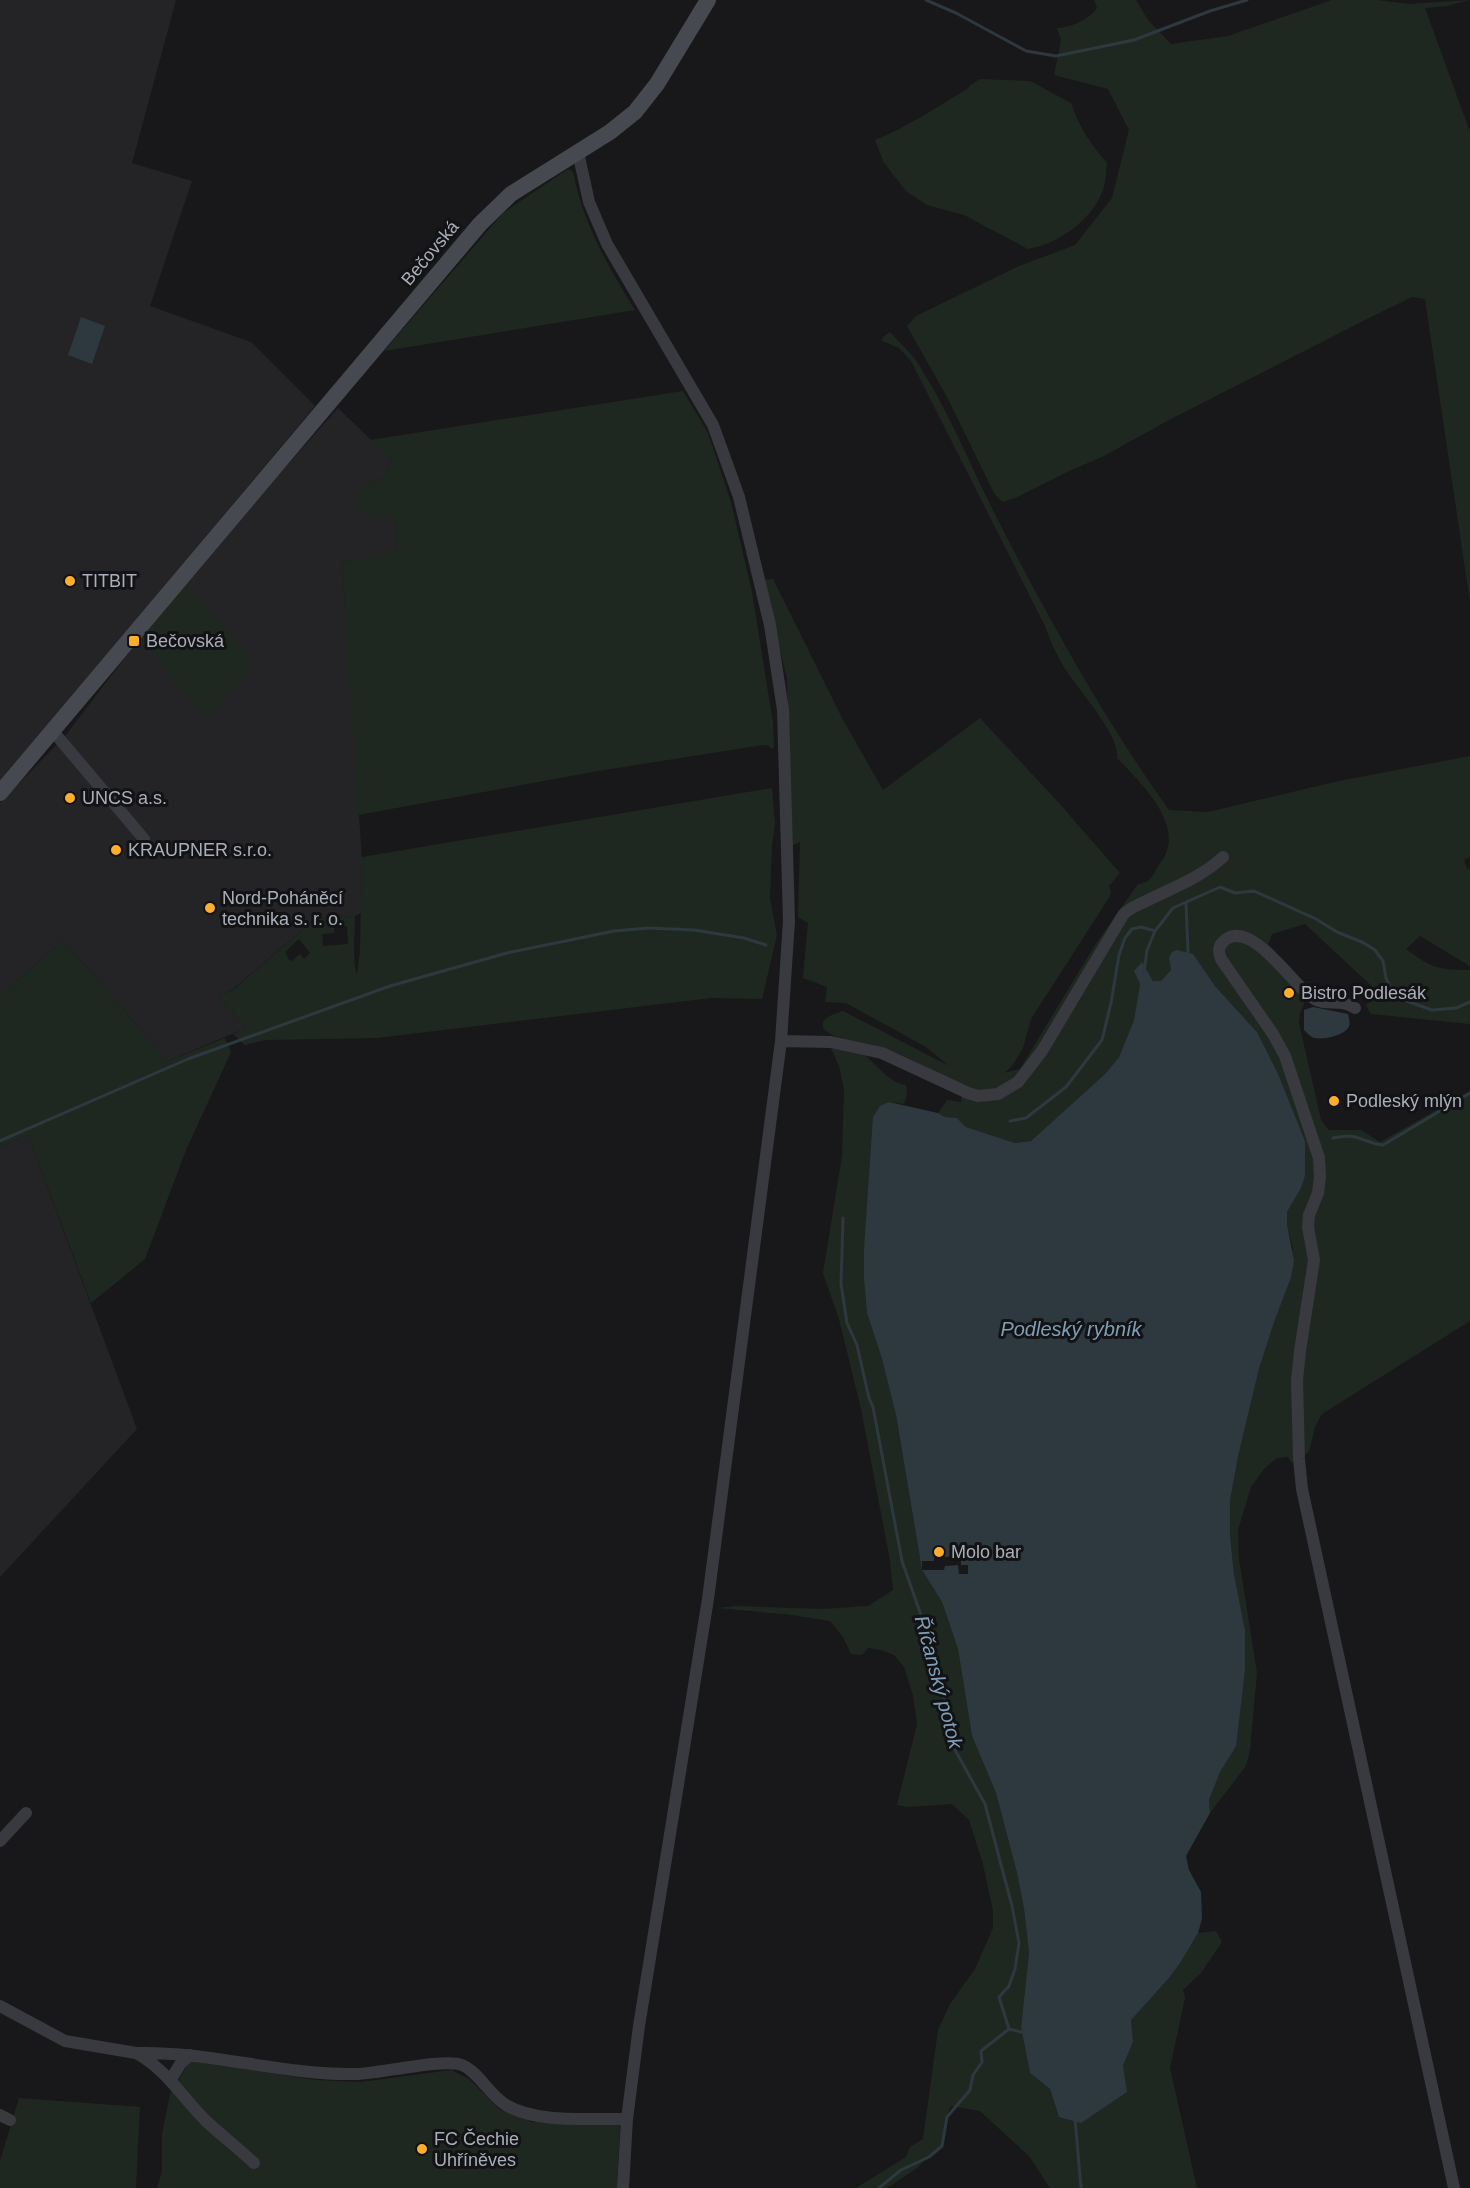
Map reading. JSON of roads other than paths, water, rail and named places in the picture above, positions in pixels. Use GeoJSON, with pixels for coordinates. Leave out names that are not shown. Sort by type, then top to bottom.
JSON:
{"type":"FeatureCollection","features":[{"type":"Feature","properties":{"kind":"street","name":"Bečovská"},"geometry":{"type":"LineString","coordinates":[[0,793],[480,224],[511,194],[623,123],[646,99],[708,0]]}},
{"type":"Feature","properties":{"kind":"street"},"geometry":{"type":"LineString","coordinates":[[578,152],[589,202],[607,244],[713,425],[740,497],[770,625],[783,710],[789,921],[781,1041],[708,1599],[639,2026],[627,2120],[624,2188]]}},
{"type":"Feature","properties":{"kind":"street"},"geometry":{"type":"LineString","coordinates":[[52,730],[144,839]]}},
{"type":"Feature","properties":{"kind":"street"},"geometry":{"type":"LineString","coordinates":[[781,1041],[831,1042],[882,1053],[968,1093],[978,1096],[998,1094],[1018,1082],[1042,1051],[1123,915],[1131,907],[1214,866],[1223,857]]}},
{"type":"Feature","properties":{"kind":"street"},"geometry":{"type":"LineString","coordinates":[[1355,1008],[1345,1001],[1327,1003],[1308,996],[1277,961],[1249,939],[1230,937],[1221,944],[1219,953],[1226,968],[1273,1034],[1285,1056],[1319,1158],[1318,1193],[1309,1215],[1308,1227],[1314,1260],[1300,1351],[1298,1380],[1299,1459],[1302,1489],[1454,2188]]}},
{"type":"Feature","properties":{"kind":"street"},"geometry":{"type":"LineString","coordinates":[[0,1841],[26,1813]]}},
{"type":"Feature","properties":{"kind":"street"},"geometry":{"type":"LineString","coordinates":[[0,2006],[65,2041],[136,2053],[160,2052],[190,2055],[318,2074],[360,2074],[444,2064],[461,2065],[473,2073],[491,2094],[518,2111],[539,2117],[627,2120]]}},
{"type":"Feature","properties":{"kind":"street"},"geometry":{"type":"LineString","coordinates":[[136,2053],[145,2057],[171,2079],[205,2120],[254,2163]]}},
{"type":"Feature","properties":{"kind":"street"},"geometry":{"type":"LineString","coordinates":[[171,2079],[181,2063],[190,2055]]}},
{"type":"Feature","properties":{"kind":"water"},"geometry":{"type":"Polygon","coordinates":[[[81,317],[105,326],[92,364],[68,355],[81,317]]]}},
{"type":"Feature","properties":{"kind":"water","name":"Podleský rybník"},"geometry":{"type":"Polygon","coordinates":[[[1177,950],[1193,954],[1215,986],[1257,1032],[1278,1074],[1305,1141],[1305,1176],[1287,1212],[1294,1261],[1291,1277],[1259,1369],[1230,1501],[1230,1535],[1234,1574],[1245,1630],[1245,1671],[1236,1746],[1220,1772],[1209,1800],[1210,1813],[1186,1856],[1189,1870],[1201,1892],[1202,1919],[1198,1933],[1180,1963],[1131,2020],[1133,2042],[1123,2066],[1127,2092],[1081,2123],[1059,2117],[1050,2089],[1030,2073],[1021,2027],[1029,1953],[1017,1873],[996,1793],[972,1736],[958,1649],[942,1602],[922,1570],[896,1415],[882,1359],[867,1313],[864,1249],[873,1117],[880,1106],[889,1102],[957,1118],[966,1127],[1015,1143],[1031,1141],[1105,1074],[1119,1057],[1134,1020],[1140,984],[1134,971],[1142,962],[1153,981],[1161,981],[1171,970],[1169,958],[1172,952],[1177,950]]]}},
{"type":"Feature","properties":{"kind":"water"},"geometry":{"type":"Polygon","coordinates":[[[1313,1007],[1348,1014],[1349,1026],[1345,1031],[1331,1037],[1312,1037],[1304,1030],[1304,1010],[1313,1007]]]}},
{"type":"Feature","properties":{"kind":"waterway"},"geometry":{"type":"LineString","coordinates":[[926,0],[956,13],[1026,51],[1056,56],[1134,40],[1210,11],[1247,0]]}},
{"type":"Feature","properties":{"kind":"waterway","name":"Říčanský potok"},"geometry":{"type":"LineString","coordinates":[[1010,1121],[1026,1118],[1066,1087],[1102,1040],[1119,955],[1125,938],[1132,929],[1141,927],[1155,931],[1173,908],[1220,887],[1235,893],[1254,891],[1364,943],[1375,950],[1383,961],[1391,989],[1404,1000],[1432,1010],[1456,1008],[1470,1002]]}},
{"type":"Feature","properties":{"kind":"waterway"},"geometry":{"type":"LineString","coordinates":[[1186,903],[1188,952]]}},
{"type":"Feature","properties":{"kind":"waterway"},"geometry":{"type":"LineString","coordinates":[[0,1141],[188,1059],[390,986],[507,953],[614,931],[649,928],[694,930],[744,938],[766,945]]}},
{"type":"Feature","properties":{"kind":"waterway"},"geometry":{"type":"LineString","coordinates":[[1144,972],[1147,950],[1155,931]]}},
{"type":"Feature","properties":{"kind":"waterway"},"geometry":{"type":"LineString","coordinates":[[1333,1138],[1349,1136],[1383,1145],[1470,1093]]}},
{"type":"Feature","properties":{"kind":"waterway","name":"Říčanský potok"},"geometry":{"type":"LineString","coordinates":[[843,1218],[841,1284],[847,1323],[857,1345],[873,1407],[902,1561],[937,1661],[954,1748],[985,1804],[1012,1906],[1019,1943],[1015,1969],[1009,1986],[999,1997],[1009,2029],[981,2051],[982,2062],[973,2075],[970,2090],[947,2117],[942,2146],[929,2157],[901,2170],[879,2188]]}},
{"type":"Feature","properties":{"kind":"waterway"},"geometry":{"type":"LineString","coordinates":[[1009,2029],[1025,2033]]}},
{"type":"Feature","properties":{"kind":"waterway"},"geometry":{"type":"LineString","coordinates":[[1075,2118],[1081,2188]]}},
{"type":"Feature","properties":{"kind":"place","name":"TITBIT"},"geometry":{"type":"Point","coordinates":[70,581]}},
{"type":"Feature","properties":{"kind":"place","name":"Bečovská"},"geometry":{"type":"Point","coordinates":[134,641]}},
{"type":"Feature","properties":{"kind":"place","name":"UNCS a.s."},"geometry":{"type":"Point","coordinates":[70,798]}},
{"type":"Feature","properties":{"kind":"place","name":"KRAUPNER s.r.o."},"geometry":{"type":"Point","coordinates":[116,850]}},
{"type":"Feature","properties":{"kind":"place","name":"Nord-Poháněcí technika s. r. o."},"geometry":{"type":"Point","coordinates":[210,908]}},
{"type":"Feature","properties":{"kind":"place","name":"Bistro Podlesák"},"geometry":{"type":"Point","coordinates":[1289,993]}},
{"type":"Feature","properties":{"kind":"place","name":"Podleský mlýn"},"geometry":{"type":"Point","coordinates":[1334,1101]}},
{"type":"Feature","properties":{"kind":"place","name":"Molo bar"},"geometry":{"type":"Point","coordinates":[939,1552]}},
{"type":"Feature","properties":{"kind":"place","name":"FC Čechie Uhříněves"},"geometry":{"type":"Point","coordinates":[422,2149]}}]}
